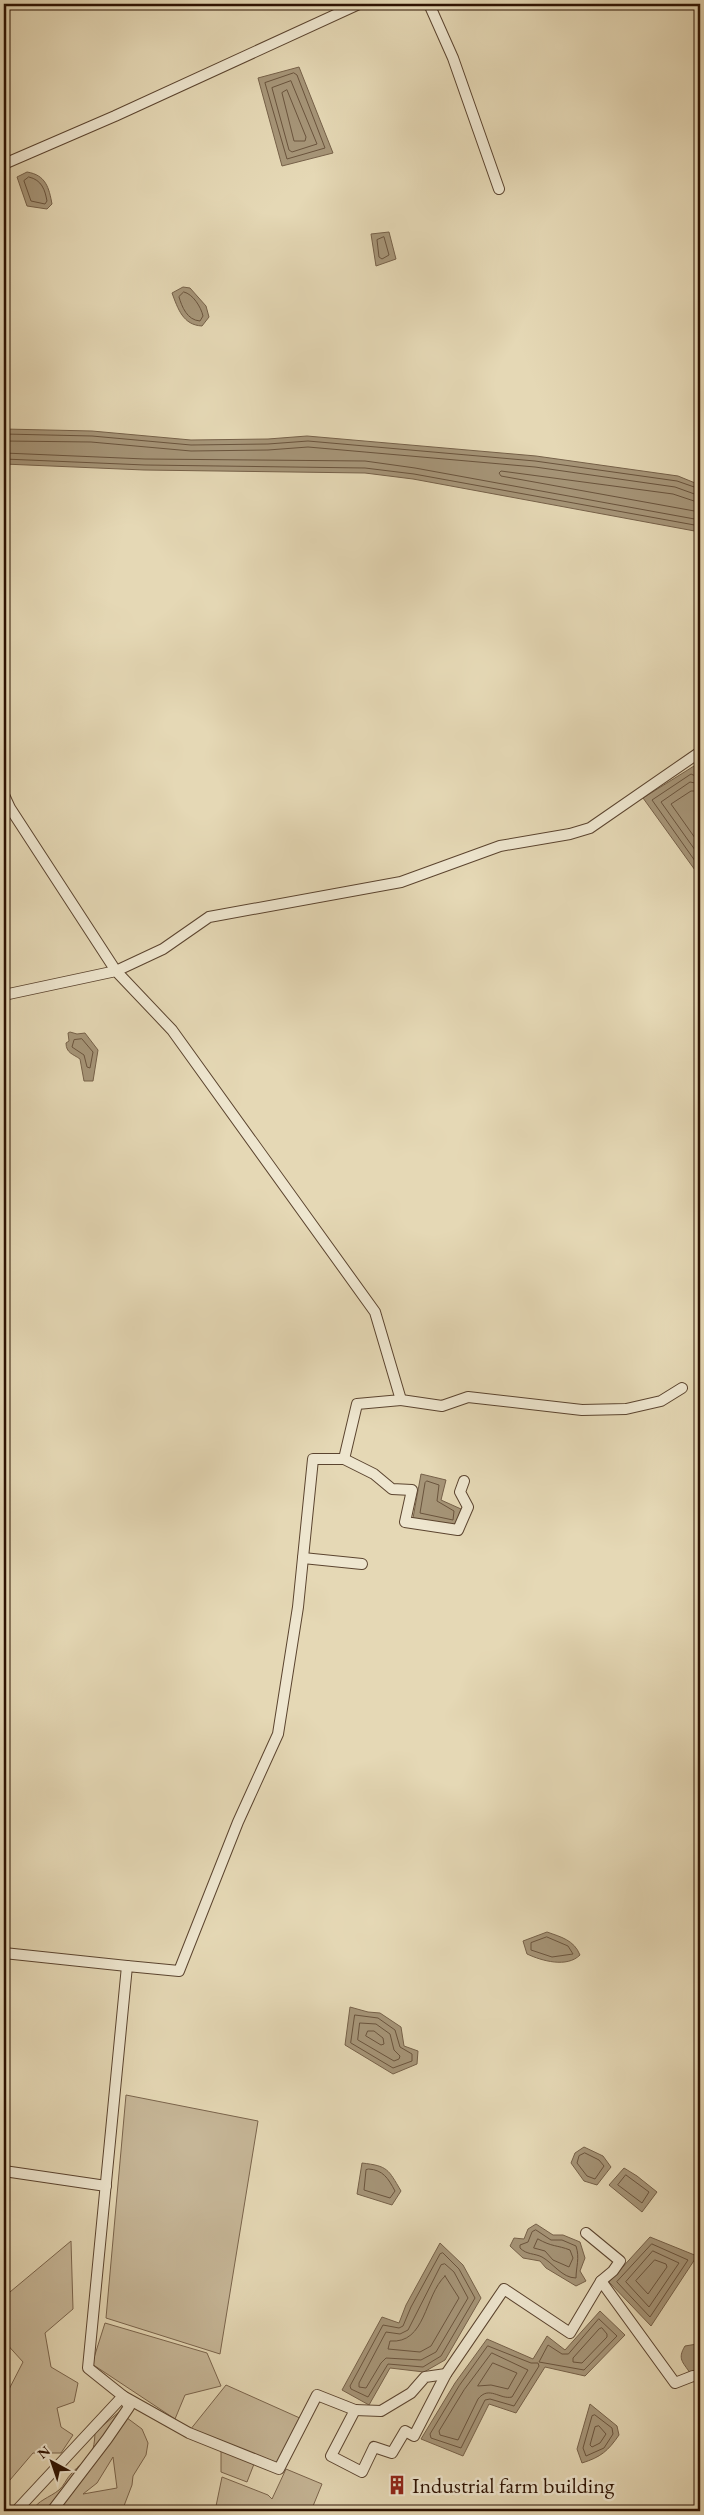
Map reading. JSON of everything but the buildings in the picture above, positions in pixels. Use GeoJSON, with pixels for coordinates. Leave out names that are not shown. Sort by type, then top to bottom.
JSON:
{"type":"FeatureCollection","features":[{"type":"Feature","properties":{"kind":"street"},"geometry":{"type":"LineString","coordinates":[[4,164],[115,116],[359,4]]}},
{"type":"Feature","properties":{"kind":"street"},"geometry":{"type":"LineString","coordinates":[[429,4],[453,58],[499,189]]}},
{"type":"Feature","properties":{"kind":"street"},"geometry":{"type":"LineString","coordinates":[[4,995],[116,972],[164,949],[209,917],[401,882],[500,846],[570,834],[590,828],[700,752]]}},
{"type":"Feature","properties":{"kind":"street"},"geometry":{"type":"LineString","coordinates":[[4,795],[10,808],[116,972],[172,1030],[375,1312],[401,1400]]}},
{"type":"Feature","properties":{"kind":"street"},"geometry":{"type":"LineString","coordinates":[[344,1459],[357,1404],[401,1400],[442,1406],[468,1397],[582,1410],[626,1409],[661,1401],[682,1388]]}},
{"type":"Feature","properties":{"kind":"street"},"geometry":{"type":"LineString","coordinates":[[4,1953],[179,1971],[238,1822],[278,1734],[298,1607],[313,1459],[344,1459],[374,1474],[392,1489],[412,1490],[405,1522],[458,1530],[468,1507],[460,1492],[464,1481]]}},
{"type":"Feature","properties":{"kind":"street"},"geometry":{"type":"LineString","coordinates":[[303,1558],[362,1564]]}},
{"type":"Feature","properties":{"kind":"street"},"geometry":{"type":"LineString","coordinates":[[127,1966],[88,2368],[123,2396],[189,2433],[279,2469],[317,2395],[356,2410],[381,2411],[412,2393],[425,2377],[446,2374]]}},
{"type":"Feature","properties":{"kind":"street"},"geometry":{"type":"LineString","coordinates":[[4,2171],[106,2186]]}},
{"type":"Feature","properties":{"kind":"street"},"geometry":{"type":"LineString","coordinates":[[356,2410],[331,2456],[362,2472],[374,2447],[392,2453],[405,2431],[414,2436],[446,2374],[504,2288],[570,2332],[602,2281],[620,2261],[586,2232]]}},
{"type":"Feature","properties":{"kind":"street"},"geometry":{"type":"LineString","coordinates":[[602,2281],[675,2383],[693,2376],[700,2377]]}},
{"type":"Feature","properties":{"kind":"street"},"geometry":{"type":"LineString","coordinates":[[16,2511],[123,2396]]}},
{"type":"Feature","properties":{"kind":"street"},"geometry":{"type":"LineString","coordinates":[[52,2511],[129,2407],[123,2396]]}},
{"type":"Feature","properties":{"kind":"shaded area"},"geometry":{"type":"Polygon","coordinates":[[[126,2095],[258,2121],[220,2354],[106,2318],[126,2095]]]}},
{"type":"Feature","properties":{"kind":"shaded area"},"geometry":{"type":"Polygon","coordinates":[[[71,2241],[73,2309],[45,2333],[51,2367],[78,2383],[74,2402],[57,2408],[61,2427],[73,2435],[61,2453],[33,2453],[4,2487],[4,2399],[23,2362],[4,2341],[4,2297],[71,2241]]]}},
{"type":"Feature","properties":{"kind":"shaded area"},"geometry":{"type":"Polygon","coordinates":[[[105,2323],[207,2353],[221,2386],[185,2395],[175,2419],[92,2364],[105,2323]]]}},
{"type":"Feature","properties":{"kind":"shaded area"},"geometry":{"type":"Polygon","coordinates":[[[226,2385],[302,2419],[279,2466],[190,2430],[226,2385]]]}},
{"type":"Feature","properties":{"kind":"shaded area"},"geometry":{"type":"Polygon","coordinates":[[[119,2412],[142,2429],[148,2443],[146,2455],[133,2476],[132,2485],[122,2511],[32,2511],[34,2507],[61,2488],[69,2476],[89,2456],[93,2448],[95,2432],[119,2412]],[[113,2457],[97,2483],[83,2494],[117,2488],[113,2457]]]}},
{"type":"Feature","properties":{"kind":"shaded area"},"geometry":{"type":"Polygon","coordinates":[[[221,2450],[254,2464],[247,2482],[221,2472],[221,2450]]]}},
{"type":"Feature","properties":{"kind":"shaded area"},"geometry":{"type":"Polygon","coordinates":[[[286,2469],[322,2484],[311,2511],[215,2511],[222,2477],[268,2495],[272,2499],[286,2469]]]}},
{"type":"Feature","properties":{"kind":"water"},"geometry":{"type":"Polygon","coordinates":[[[299,67],[333,153],[282,166],[258,78],[299,67]]]}},
{"type":"Feature","properties":{"kind":"water"},"geometry":{"type":"Polygon","coordinates":[[[27,172],[38,176],[46,183],[52,204],[47,209],[27,206],[17,177],[27,172]]]}},
{"type":"Feature","properties":{"kind":"water"},"geometry":{"type":"Polygon","coordinates":[[[389,232],[396,259],[376,266],[371,234],[389,232]]]}},
{"type":"Feature","properties":{"kind":"water"},"geometry":{"type":"Polygon","coordinates":[[[183,287],[190,288],[206,306],[209,317],[202,326],[190,323],[179,310],[172,293],[183,287]]]}},
{"type":"Feature","properties":{"kind":"water"},"geometry":{"type":"Polygon","coordinates":[[[4,429],[92,431],[191,440],[268,439],[307,436],[536,456],[678,476],[700,485],[700,532],[413,479],[365,473],[144,470],[4,464],[4,429]]]}},
{"type":"Feature","properties":{"kind":"water"},"geometry":{"type":"Polygon","coordinates":[[[694,766],[700,775],[700,877],[643,798],[694,766]]]}},
{"type":"Feature","properties":{"kind":"water"},"geometry":{"type":"Polygon","coordinates":[[[68,1033],[77,1034],[85,1033],[98,1050],[93,1081],[84,1081],[80,1059],[67,1049],[66,1043],[69,1041],[68,1033]]]}},
{"type":"Feature","properties":{"kind":"water"},"geometry":{"type":"Polygon","coordinates":[[[421,1474],[446,1480],[441,1500],[461,1509],[457,1526],[413,1518],[421,1474]]]}},
{"type":"Feature","properties":{"kind":"water"},"geometry":{"type":"Polygon","coordinates":[[[547,1932],[571,1942],[580,1955],[568,1961],[554,1962],[527,1954],[523,1941],[547,1932]]]}},
{"type":"Feature","properties":{"kind":"water"},"geometry":{"type":"Polygon","coordinates":[[[350,2007],[380,2013],[401,2027],[404,2046],[418,2051],[417,2064],[393,2074],[345,2045],[350,2007]]]}},
{"type":"Feature","properties":{"kind":"water"},"geometry":{"type":"Polygon","coordinates":[[[584,2147],[603,2156],[611,2167],[597,2185],[584,2181],[571,2163],[575,2153],[584,2147]]]}},
{"type":"Feature","properties":{"kind":"water"},"geometry":{"type":"Polygon","coordinates":[[[362,2163],[382,2167],[390,2173],[401,2191],[392,2205],[357,2194],[362,2163]]]}},
{"type":"Feature","properties":{"kind":"water"},"geometry":{"type":"Polygon","coordinates":[[[624,2168],[657,2192],[642,2212],[609,2185],[624,2168]]]}},
{"type":"Feature","properties":{"kind":"water"},"geometry":{"type":"Polygon","coordinates":[[[536,2224],[553,2235],[563,2235],[580,2242],[585,2258],[580,2271],[586,2281],[576,2286],[546,2268],[540,2261],[523,2258],[510,2246],[514,2238],[524,2239],[528,2229],[536,2224]]]}},
{"type":"Feature","properties":{"kind":"water"},"geometry":{"type":"Polygon","coordinates":[[[650,2237],[697,2256],[651,2326],[609,2282],[650,2237]]]}},
{"type":"Feature","properties":{"kind":"water"},"geometry":{"type":"Polygon","coordinates":[[[440,2243],[463,2265],[481,2298],[445,2360],[424,2372],[390,2368],[369,2405],[342,2390],[382,2317],[399,2323],[406,2305],[440,2243]]]}},
{"type":"Feature","properties":{"kind":"water"},"geometry":{"type":"Polygon","coordinates":[[[600,2311],[625,2335],[585,2376],[545,2367],[516,2413],[489,2404],[463,2456],[421,2439],[455,2383],[487,2339],[533,2359],[547,2336],[565,2350],[600,2311]]]}},
{"type":"Feature","properties":{"kind":"water"},"geometry":{"type":"Polygon","coordinates":[[[700,2335],[700,2372],[690,2373],[682,2360],[681,2354],[685,2346],[697,2344],[697,2336],[700,2335]]]}},
{"type":"Feature","properties":{"kind":"water"},"geometry":{"type":"Polygon","coordinates":[[[590,2404],[617,2426],[619,2435],[604,2453],[582,2463],[577,2449],[590,2404]]]}},
{"type":"Feature","properties":{"kind":"place","name":"Industrial farm building"},"geometry":{"type":"Point","coordinates":[397,2485]}}]}
